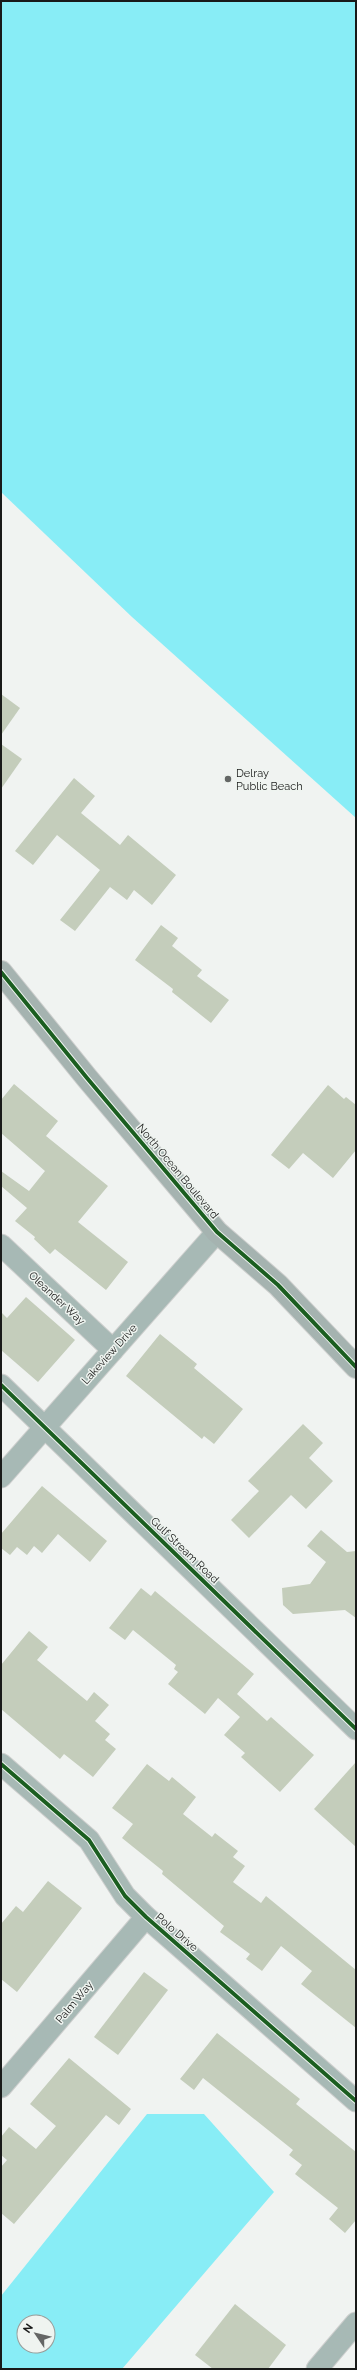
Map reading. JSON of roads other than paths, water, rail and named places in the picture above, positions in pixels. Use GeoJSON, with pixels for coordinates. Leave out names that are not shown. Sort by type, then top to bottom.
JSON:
{"type":"FeatureCollection","features":[{"type":"Feature","properties":{"kind":"main road","name":"North Ocean Boulevard"},"geometry":{"type":"LineString","coordinates":[[1,972],[87,1078],[217,1232],[278,1285],[356,1367]]}},
{"type":"Feature","properties":{"kind":"street","name":"Lakeview Drive"},"geometry":{"type":"LineString","coordinates":[[1,1477],[45,1425],[217,1232]]}},
{"type":"Feature","properties":{"kind":"street","name":"Oleander Way"},"geometry":{"type":"LineString","coordinates":[[1,1245],[113,1350]]}},
{"type":"Feature","properties":{"kind":"street","name":"Gulf Stream Road"},"geometry":{"type":"LineString","coordinates":[[1,1384],[45,1425],[356,1729]]}},
{"type":"Feature","properties":{"kind":"street","name":"Polo Drive"},"geometry":{"type":"LineString","coordinates":[[1,1764],[89,1840],[124,1896],[146,1917],[356,2101]]}},
{"type":"Feature","properties":{"kind":"street","name":"Palm Way"},"geometry":{"type":"LineString","coordinates":[[1,2087],[146,1917]]}},
{"type":"Feature","properties":{"kind":"street"},"geometry":{"type":"LineString","coordinates":[[317,2369],[356,2324]]}},
{"type":"Feature","properties":{"kind":"water"},"geometry":{"type":"Polygon","coordinates":[[[1,1],[356,1],[356,818],[132,617],[1,492],[1,1]]]}},
{"type":"Feature","properties":{"kind":"water"},"geometry":{"type":"Polygon","coordinates":[[[147,2114],[204,2114],[274,2192],[122,2369],[1,2369],[1,2296],[147,2114]]]}},
{"type":"Feature","properties":{"kind":"place","name":"Delray Public Beach"},"geometry":{"type":"Point","coordinates":[228,779]}}]}
